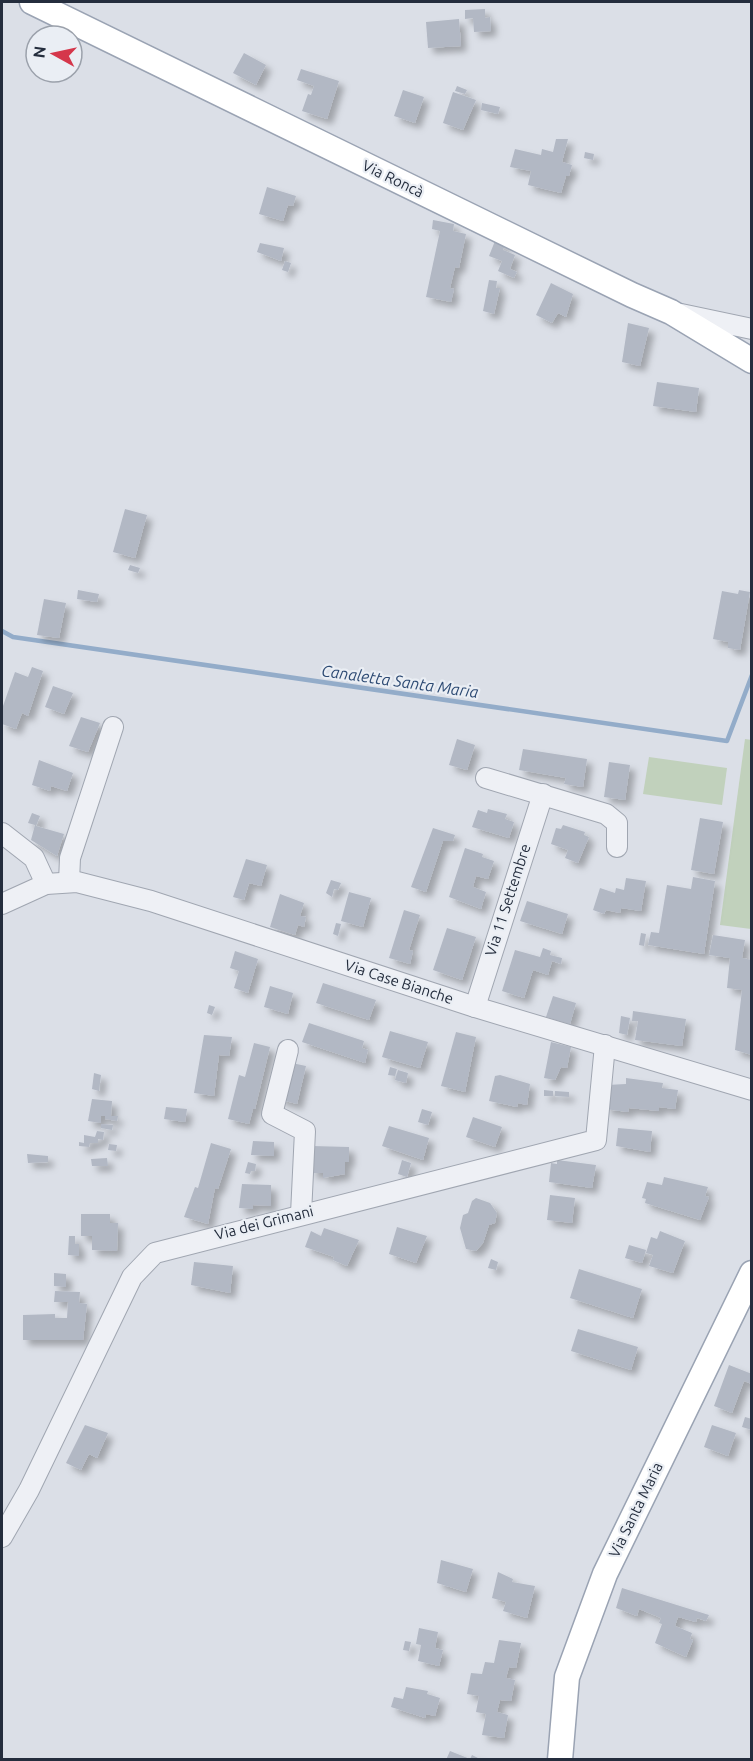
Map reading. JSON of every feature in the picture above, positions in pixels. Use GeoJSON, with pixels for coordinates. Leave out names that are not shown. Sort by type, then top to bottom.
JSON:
{"type":"FeatureCollection","features":[{"type":"Feature","properties":{"kind":"main road","name":"Via Roncà"},"geometry":{"type":"LineString","coordinates":[[32,2],[621,290],[671,312],[752,361]]}},
{"type":"Feature","properties":{"kind":"main road","name":"Via Santa Maria"},"geometry":{"type":"LineString","coordinates":[[560,1760],[567,1677],[605,1574],[752,1273]]}},
{"type":"Feature","properties":{"kind":"street"},"geometry":{"type":"LineString","coordinates":[[671,312],[752,329]]}},
{"type":"Feature","properties":{"kind":"street"},"geometry":{"type":"LineString","coordinates":[[69,882],[70,858],[113,727]]}},
{"type":"Feature","properties":{"kind":"street"},"geometry":{"type":"LineString","coordinates":[[486,778],[606,814],[617,824],[616,847]]}},
{"type":"Feature","properties":{"kind":"street","name":"Via 11 Settembre"},"geometry":{"type":"LineString","coordinates":[[475,1006],[543,794]]}},
{"type":"Feature","properties":{"kind":"street"},"geometry":{"type":"LineString","coordinates":[[2,833],[34,858],[46,884]]}},
{"type":"Feature","properties":{"kind":"street","name":"Via Case Bianche"},"geometry":{"type":"LineString","coordinates":[[2,904],[46,884],[77,882],[151,901],[475,1006],[752,1090]]}},
{"type":"Feature","properties":{"kind":"street","name":"Via dei Grimani"},"geometry":{"type":"LineString","coordinates":[[2,1537],[29,1490],[132,1277],[155,1253],[596,1140],[604,1045]]}},
{"type":"Feature","properties":{"kind":"street"},"geometry":{"type":"LineString","coordinates":[[288,1050],[272,1114],[305,1131],[301,1214]]}},
{"type":"Feature","properties":{"kind":"green space"},"geometry":{"type":"Polygon","coordinates":[[[745,739],[752,740],[751,929],[720,925],[745,739]]]}},
{"type":"Feature","properties":{"kind":"green space"},"geometry":{"type":"Polygon","coordinates":[[[649,757],[727,768],[722,805],[643,794],[649,757]]]}},
{"type":"Feature","properties":{"kind":"building"},"geometry":{"type":"Polygon","coordinates":[[[485,9],[485,18],[490,17],[491,31],[474,32],[473,18],[465,19],[465,10],[485,9]]]}},
{"type":"Feature","properties":{"kind":"building"},"geometry":{"type":"Polygon","coordinates":[[[459,19],[461,46],[428,48],[426,22],[459,19]]]}},
{"type":"Feature","properties":{"kind":"building"},"geometry":{"type":"Polygon","coordinates":[[[244,53],[266,65],[256,85],[233,73],[244,53]]]}},
{"type":"Feature","properties":{"kind":"building"},"geometry":{"type":"Polygon","coordinates":[[[301,69],[339,81],[327,119],[302,111],[308,94],[311,95],[314,86],[297,80],[301,69]]]}},
{"type":"Feature","properties":{"kind":"building"},"geometry":{"type":"Polygon","coordinates":[[[457,86],[467,90],[465,94],[455,91],[457,86]]]}},
{"type":"Feature","properties":{"kind":"building"},"geometry":{"type":"Polygon","coordinates":[[[403,90],[424,97],[415,123],[394,116],[403,90]]]}},
{"type":"Feature","properties":{"kind":"building"},"geometry":{"type":"Polygon","coordinates":[[[453,92],[476,100],[463,130],[443,123],[453,92]]]}},
{"type":"Feature","properties":{"kind":"building"},"geometry":{"type":"Polygon","coordinates":[[[482,103],[500,107],[498,114],[481,110],[482,103]]]}},
{"type":"Feature","properties":{"kind":"building"},"geometry":{"type":"Polygon","coordinates":[[[556,139],[568,139],[562,162],[572,165],[561,193],[528,185],[531,171],[510,167],[515,149],[541,155],[542,149],[553,152],[556,139]]]}},
{"type":"Feature","properties":{"kind":"building"},"geometry":{"type":"Polygon","coordinates":[[[585,152],[594,154],[593,160],[584,158],[585,152]]]}},
{"type":"Feature","properties":{"kind":"building"},"geometry":{"type":"Polygon","coordinates":[[[267,187],[296,196],[293,206],[288,205],[283,221],[259,214],[267,187]]]}},
{"type":"Feature","properties":{"kind":"building"},"geometry":{"type":"Polygon","coordinates":[[[433,220],[454,224],[453,231],[466,234],[459,268],[455,267],[450,288],[454,289],[451,302],[426,297],[440,231],[432,229],[433,220]]]}},
{"type":"Feature","properties":{"kind":"building"},"geometry":{"type":"Polygon","coordinates":[[[495,241],[505,245],[503,250],[515,255],[510,269],[517,272],[514,278],[498,271],[502,261],[489,256],[495,241]]]}},
{"type":"Feature","properties":{"kind":"building"},"geometry":{"type":"Polygon","coordinates":[[[260,243],[284,248],[281,261],[257,252],[260,243]]]}},
{"type":"Feature","properties":{"kind":"building"},"geometry":{"type":"Polygon","coordinates":[[[285,261],[291,263],[288,272],[282,270],[285,261]]]}},
{"type":"Feature","properties":{"kind":"building"},"geometry":{"type":"Polygon","coordinates":[[[489,280],[497,281],[496,288],[500,288],[494,314],[483,311],[489,280]]]}},
{"type":"Feature","properties":{"kind":"building"},"geometry":{"type":"Polygon","coordinates":[[[551,283],[573,294],[566,317],[558,313],[552,323],[536,315],[551,283]]]}},
{"type":"Feature","properties":{"kind":"building"},"geometry":{"type":"Polygon","coordinates":[[[628,323],[649,328],[640,366],[622,362],[628,323]]]}},
{"type":"Feature","properties":{"kind":"building"},"geometry":{"type":"Polygon","coordinates":[[[657,382],[699,388],[696,412],[653,406],[657,382]]]}},
{"type":"Feature","properties":{"kind":"building"},"geometry":{"type":"Polygon","coordinates":[[[125,509],[147,515],[135,558],[113,552],[125,509]]]}},
{"type":"Feature","properties":{"kind":"building"},"geometry":{"type":"Polygon","coordinates":[[[130,565],[140,568],[138,573],[128,570],[130,565]]]}},
{"type":"Feature","properties":{"kind":"building"},"geometry":{"type":"Polygon","coordinates":[[[78,590],[99,594],[97,602],[77,599],[78,590]]]}},
{"type":"Feature","properties":{"kind":"building"},"geometry":{"type":"Polygon","coordinates":[[[739,590],[750,592],[740,650],[728,648],[728,642],[713,639],[722,591],[738,594],[739,590]]]}},
{"type":"Feature","properties":{"kind":"building"},"geometry":{"type":"Polygon","coordinates":[[[44,599],[66,603],[59,638],[37,635],[44,599]]]}},
{"type":"Feature","properties":{"kind":"building"},"geometry":{"type":"Polygon","coordinates":[[[32,667],[43,671],[28,716],[22,713],[16,729],[2,724],[3,706],[15,672],[28,677],[32,667]]]}},
{"type":"Feature","properties":{"kind":"building"},"geometry":{"type":"Polygon","coordinates":[[[53,686],[73,693],[64,714],[45,707],[53,686]]]}},
{"type":"Feature","properties":{"kind":"building"},"geometry":{"type":"Polygon","coordinates":[[[81,717],[100,723],[88,752],[69,746],[81,717]]]}},
{"type":"Feature","properties":{"kind":"building"},"geometry":{"type":"Polygon","coordinates":[[[457,739],[475,745],[467,770],[449,765],[457,739]]]}},
{"type":"Feature","properties":{"kind":"building"},"geometry":{"type":"Polygon","coordinates":[[[523,749],[587,759],[583,787],[564,784],[566,778],[519,770],[523,749]]]}},
{"type":"Feature","properties":{"kind":"building"},"geometry":{"type":"Polygon","coordinates":[[[39,760],[73,773],[67,791],[51,786],[50,791],[32,785],[39,760]]]}},
{"type":"Feature","properties":{"kind":"building"},"geometry":{"type":"Polygon","coordinates":[[[609,762],[630,765],[625,800],[604,797],[609,762]]]}},
{"type":"Feature","properties":{"kind":"building"},"geometry":{"type":"Polygon","coordinates":[[[488,809],[507,814],[505,819],[514,822],[509,838],[472,827],[478,810],[487,813],[488,809]]]}},
{"type":"Feature","properties":{"kind":"building"},"geometry":{"type":"Polygon","coordinates":[[[32,813],[40,816],[36,826],[64,834],[57,856],[31,840],[35,825],[28,823],[32,813]]]}},
{"type":"Feature","properties":{"kind":"building"},"geometry":{"type":"Polygon","coordinates":[[[700,818],[723,822],[714,874],[691,870],[700,818]]]}},
{"type":"Feature","properties":{"kind":"building"},"geometry":{"type":"Polygon","coordinates":[[[563,825],[585,832],[584,835],[589,837],[578,863],[565,858],[568,850],[551,844],[556,828],[561,829],[563,825]]]}},
{"type":"Feature","properties":{"kind":"building"},"geometry":{"type":"Polygon","coordinates":[[[433,828],[455,835],[453,841],[443,841],[426,892],[411,887],[433,828]]]}},
{"type":"Feature","properties":{"kind":"building"},"geometry":{"type":"Polygon","coordinates":[[[465,848],[483,854],[482,857],[494,861],[488,879],[476,876],[473,887],[486,892],[481,909],[449,897],[465,848]]]}},
{"type":"Feature","properties":{"kind":"building"},"geometry":{"type":"Polygon","coordinates":[[[246,859],[267,865],[261,886],[249,883],[244,900],[233,897],[246,859]]]}},
{"type":"Feature","properties":{"kind":"building"},"geometry":{"type":"Polygon","coordinates":[[[693,877],[715,881],[704,954],[648,945],[651,932],[659,933],[667,885],[691,889],[693,877]]]}},
{"type":"Feature","properties":{"kind":"building"},"geometry":{"type":"Polygon","coordinates":[[[626,878],[646,881],[641,911],[621,908],[620,913],[606,910],[604,914],[593,910],[600,888],[615,893],[616,888],[624,890],[626,878]]]}},
{"type":"Feature","properties":{"kind":"building"},"geometry":{"type":"Polygon","coordinates":[[[331,880],[341,883],[338,890],[334,889],[332,897],[326,893],[331,880]]]}},
{"type":"Feature","properties":{"kind":"building"},"geometry":{"type":"Polygon","coordinates":[[[349,892],[371,898],[363,927],[341,921],[349,892]]]}},
{"type":"Feature","properties":{"kind":"building"},"geometry":{"type":"Polygon","coordinates":[[[280,894],[304,903],[300,916],[306,917],[304,927],[298,925],[295,935],[270,927],[280,894]]]}},
{"type":"Feature","properties":{"kind":"building"},"geometry":{"type":"Polygon","coordinates":[[[527,901],[568,914],[562,934],[520,921],[527,901]]]}},
{"type":"Feature","properties":{"kind":"building"},"geometry":{"type":"Polygon","coordinates":[[[404,910],[420,915],[409,950],[413,951],[410,964],[389,958],[404,910]]]}},
{"type":"Feature","properties":{"kind":"building"},"geometry":{"type":"Polygon","coordinates":[[[336,923],[341,924],[338,936],[333,934],[336,923]]]}},
{"type":"Feature","properties":{"kind":"building"},"geometry":{"type":"Polygon","coordinates":[[[447,928],[476,937],[462,980],[433,970],[447,928]]]}},
{"type":"Feature","properties":{"kind":"building"},"geometry":{"type":"Polygon","coordinates":[[[641,933],[646,934],[644,946],[639,945],[641,933]]]}},
{"type":"Feature","properties":{"kind":"building"},"geometry":{"type":"Polygon","coordinates":[[[713,935],[745,940],[742,958],[752,960],[752,1055],[735,1050],[742,990],[727,988],[730,958],[709,955],[713,935]]]}},
{"type":"Feature","properties":{"kind":"building"},"geometry":{"type":"Polygon","coordinates":[[[543,948],[551,951],[550,955],[562,958],[561,964],[552,961],[548,975],[533,970],[524,998],[502,991],[515,950],[540,957],[543,948]]]}},
{"type":"Feature","properties":{"kind":"building"},"geometry":{"type":"Polygon","coordinates":[[[235,951],[258,959],[248,993],[234,988],[239,971],[230,968],[235,951]]]}},
{"type":"Feature","properties":{"kind":"building"},"geometry":{"type":"Polygon","coordinates":[[[323,983],[376,1000],[369,1020],[316,1003],[323,983]]]}},
{"type":"Feature","properties":{"kind":"building"},"geometry":{"type":"Polygon","coordinates":[[[270,986],[293,993],[288,1014],[264,1007],[270,986]]]}},
{"type":"Feature","properties":{"kind":"building"},"geometry":{"type":"Polygon","coordinates":[[[553,996],[576,1003],[570,1024],[546,1017],[553,996]]]}},
{"type":"Feature","properties":{"kind":"building"},"geometry":{"type":"Polygon","coordinates":[[[209,1005],[215,1007],[212,1015],[207,1013],[209,1005]]]}},
{"type":"Feature","properties":{"kind":"building"},"geometry":{"type":"Polygon","coordinates":[[[633,1011],[686,1019],[682,1046],[635,1040],[638,1021],[632,1021],[633,1011]]]}},
{"type":"Feature","properties":{"kind":"building"},"geometry":{"type":"Polygon","coordinates":[[[621,1016],[630,1018],[627,1035],[619,1033],[621,1016]]]}},
{"type":"Feature","properties":{"kind":"building"},"geometry":{"type":"Polygon","coordinates":[[[309,1023],[364,1041],[362,1048],[368,1050],[365,1063],[302,1042],[309,1023]]]}},
{"type":"Feature","properties":{"kind":"building"},"geometry":{"type":"Polygon","coordinates":[[[390,1031],[428,1042],[420,1068],[382,1057],[390,1031]]]}},
{"type":"Feature","properties":{"kind":"building"},"geometry":{"type":"Polygon","coordinates":[[[456,1032],[476,1037],[465,1092],[441,1086],[456,1032]]]}},
{"type":"Feature","properties":{"kind":"building"},"geometry":{"type":"Polygon","coordinates":[[[204,1035],[232,1037],[229,1056],[219,1055],[214,1096],[194,1093],[204,1035]]]}},
{"type":"Feature","properties":{"kind":"building"},"geometry":{"type":"Polygon","coordinates":[[[551,1042],[571,1047],[567,1068],[561,1067],[555,1080],[544,1078],[551,1042]]]}},
{"type":"Feature","properties":{"kind":"building"},"geometry":{"type":"Polygon","coordinates":[[[254,1043],[270,1047],[255,1109],[253,1109],[249,1124],[228,1119],[239,1075],[245,1077],[254,1043]]]}},
{"type":"Feature","properties":{"kind":"building"},"geometry":{"type":"Polygon","coordinates":[[[287,1062],[306,1066],[297,1104],[278,1099],[287,1062]]]}},
{"type":"Feature","properties":{"kind":"building"},"geometry":{"type":"Polygon","coordinates":[[[390,1067],[397,1069],[395,1076],[388,1075],[390,1067]]]}},
{"type":"Feature","properties":{"kind":"building"},"geometry":{"type":"Polygon","coordinates":[[[398,1070],[408,1073],[406,1083],[395,1080],[398,1070]]]}},
{"type":"Feature","properties":{"kind":"building"},"geometry":{"type":"Polygon","coordinates":[[[94,1073],[101,1075],[99,1091],[92,1089],[94,1073]]]}},
{"type":"Feature","properties":{"kind":"building"},"geometry":{"type":"Polygon","coordinates":[[[500,1075],[530,1084],[527,1105],[518,1103],[517,1107],[489,1101],[495,1076],[500,1075]]]}},
{"type":"Feature","properties":{"kind":"building"},"geometry":{"type":"Polygon","coordinates":[[[626,1078],[663,1083],[662,1088],[678,1090],[675,1109],[659,1107],[659,1111],[629,1108],[628,1112],[605,1109],[607,1085],[626,1084],[626,1078]]]}},
{"type":"Feature","properties":{"kind":"building"},"geometry":{"type":"Polygon","coordinates":[[[544,1090],[553,1091],[553,1096],[544,1096],[544,1090]]]}},
{"type":"Feature","properties":{"kind":"building"},"geometry":{"type":"Polygon","coordinates":[[[555,1091],[569,1092],[569,1097],[555,1096],[555,1091]]]}},
{"type":"Feature","properties":{"kind":"building"},"geometry":{"type":"Polygon","coordinates":[[[92,1099],[112,1101],[111,1116],[118,1116],[117,1121],[101,1116],[101,1123],[88,1121],[92,1099]]]}},
{"type":"Feature","properties":{"kind":"building"},"geometry":{"type":"Polygon","coordinates":[[[166,1107],[187,1109],[185,1122],[164,1119],[166,1107]]]}},
{"type":"Feature","properties":{"kind":"building"},"geometry":{"type":"Polygon","coordinates":[[[422,1109],[432,1112],[428,1125],[418,1122],[422,1109]]]}},
{"type":"Feature","properties":{"kind":"building"},"geometry":{"type":"Polygon","coordinates":[[[473,1117],[502,1127],[495,1147],[466,1137],[473,1117]]]}},
{"type":"Feature","properties":{"kind":"building"},"geometry":{"type":"Polygon","coordinates":[[[101,1124],[113,1125],[112,1130],[101,1128],[101,1124]]]}},
{"type":"Feature","properties":{"kind":"building"},"geometry":{"type":"Polygon","coordinates":[[[389,1126],[429,1138],[423,1160],[382,1146],[389,1126]]]}},
{"type":"Feature","properties":{"kind":"building"},"geometry":{"type":"Polygon","coordinates":[[[618,1128],[652,1131],[650,1152],[616,1146],[618,1128]]]}},
{"type":"Feature","properties":{"kind":"building"},"geometry":{"type":"Polygon","coordinates":[[[97,1131],[104,1132],[103,1140],[98,1139],[98,1143],[90,1143],[89,1147],[79,1146],[79,1142],[84,1143],[84,1135],[95,1137],[97,1131]]]}},
{"type":"Feature","properties":{"kind":"building"},"geometry":{"type":"Polygon","coordinates":[[[253,1141],[274,1142],[274,1156],[251,1155],[253,1141]]]}},
{"type":"Feature","properties":{"kind":"building"},"geometry":{"type":"Polygon","coordinates":[[[211,1143],[231,1149],[218,1189],[215,1188],[208,1224],[184,1217],[195,1187],[198,1188],[211,1143]]]}},
{"type":"Feature","properties":{"kind":"building"},"geometry":{"type":"Polygon","coordinates":[[[109,1144],[117,1145],[116,1151],[108,1150],[109,1144]]]}},
{"type":"Feature","properties":{"kind":"building"},"geometry":{"type":"Polygon","coordinates":[[[312,1146],[349,1147],[349,1162],[345,1162],[345,1174],[323,1178],[323,1173],[311,1173],[312,1146]]]}},
{"type":"Feature","properties":{"kind":"building"},"geometry":{"type":"Polygon","coordinates":[[[27,1154],[48,1156],[48,1162],[28,1163],[27,1154]]]}},
{"type":"Feature","properties":{"kind":"building"},"geometry":{"type":"Polygon","coordinates":[[[107,1158],[108,1166],[92,1166],[91,1159],[107,1158]]]}},
{"type":"Feature","properties":{"kind":"building"},"geometry":{"type":"Polygon","coordinates":[[[402,1160],[411,1163],[407,1177],[398,1174],[402,1160]]]}},
{"type":"Feature","properties":{"kind":"building"},"geometry":{"type":"Polygon","coordinates":[[[557,1160],[596,1165],[592,1188],[549,1182],[551,1163],[557,1164],[557,1160]]]}},
{"type":"Feature","properties":{"kind":"building"},"geometry":{"type":"Polygon","coordinates":[[[248,1162],[256,1164],[255,1171],[251,1171],[250,1174],[245,1173],[248,1162]]]}},
{"type":"Feature","properties":{"kind":"building"},"geometry":{"type":"Polygon","coordinates":[[[664,1177],[708,1187],[705,1196],[709,1197],[700,1220],[645,1203],[646,1199],[642,1198],[647,1182],[662,1185],[664,1177]]]}},
{"type":"Feature","properties":{"kind":"building"},"geometry":{"type":"Polygon","coordinates":[[[242,1184],[271,1185],[271,1206],[253,1205],[253,1209],[239,1208],[242,1184]]]}},
{"type":"Feature","properties":{"kind":"building"},"geometry":{"type":"Polygon","coordinates":[[[550,1195],[575,1198],[572,1223],[547,1220],[550,1195]]]}},
{"type":"Feature","properties":{"kind":"building"},"geometry":{"type":"Polygon","coordinates":[[[476,1198],[490,1203],[497,1213],[495,1223],[489,1225],[483,1243],[476,1251],[466,1249],[460,1228],[463,1215],[468,1213],[472,1201],[476,1198]]]}},
{"type":"Feature","properties":{"kind":"building"},"geometry":{"type":"Polygon","coordinates":[[[81,1214],[110,1214],[110,1223],[118,1223],[117,1251],[92,1250],[92,1236],[81,1236],[81,1214]]]}},
{"type":"Feature","properties":{"kind":"building"},"geometry":{"type":"Polygon","coordinates":[[[397,1227],[427,1236],[416,1263],[389,1254],[397,1227]]]}},
{"type":"Feature","properties":{"kind":"building"},"geometry":{"type":"Polygon","coordinates":[[[324,1228],[359,1240],[347,1266],[333,1260],[334,1257],[305,1247],[311,1231],[321,1236],[324,1228]]]}},
{"type":"Feature","properties":{"kind":"building"},"geometry":{"type":"Polygon","coordinates":[[[660,1231],[685,1241],[673,1273],[649,1266],[653,1255],[646,1253],[651,1237],[657,1239],[660,1231]]]}},
{"type":"Feature","properties":{"kind":"building"},"geometry":{"type":"Polygon","coordinates":[[[69,1236],[75,1236],[75,1244],[79,1244],[79,1256],[68,1255],[69,1236]]]}},
{"type":"Feature","properties":{"kind":"building"},"geometry":{"type":"Polygon","coordinates":[[[629,1245],[646,1250],[642,1263],[625,1258],[629,1245]]]}},
{"type":"Feature","properties":{"kind":"building"},"geometry":{"type":"Polygon","coordinates":[[[491,1259],[498,1262],[496,1270],[488,1268],[491,1259]]]}},
{"type":"Feature","properties":{"kind":"building"},"geometry":{"type":"Polygon","coordinates":[[[194,1262],[233,1266],[230,1293],[191,1285],[194,1262]]]}},
{"type":"Feature","properties":{"kind":"building"},"geometry":{"type":"Polygon","coordinates":[[[579,1269],[642,1289],[633,1318],[570,1298],[579,1269]]]}},
{"type":"Feature","properties":{"kind":"building"},"geometry":{"type":"Polygon","coordinates":[[[54,1273],[66,1274],[66,1287],[54,1286],[54,1273]]]}},
{"type":"Feature","properties":{"kind":"building"},"geometry":{"type":"Polygon","coordinates":[[[55,1291],[80,1292],[79,1303],[87,1304],[83,1340],[23,1340],[23,1315],[55,1314],[55,1318],[67,1318],[68,1302],[54,1302],[55,1291]]]}},
{"type":"Feature","properties":{"kind":"building"},"geometry":{"type":"Polygon","coordinates":[[[578,1329],[638,1347],[631,1370],[571,1351],[578,1329]]]}},
{"type":"Feature","properties":{"kind":"building"},"geometry":{"type":"Polygon","coordinates":[[[729,1365],[752,1374],[752,1384],[744,1381],[732,1413],[714,1406],[729,1365]]]}},
{"type":"Feature","properties":{"kind":"building"},"geometry":{"type":"Polygon","coordinates":[[[745,1417],[752,1419],[752,1430],[742,1427],[745,1417]]]}},
{"type":"Feature","properties":{"kind":"building"},"geometry":{"type":"Polygon","coordinates":[[[85,1425],[108,1433],[97,1458],[89,1454],[81,1470],[66,1463],[85,1425]]]}},
{"type":"Feature","properties":{"kind":"building"},"geometry":{"type":"Polygon","coordinates":[[[712,1425],[736,1433],[728,1456],[704,1447],[712,1425]]]}},
{"type":"Feature","properties":{"kind":"building"},"geometry":{"type":"Polygon","coordinates":[[[441,1560],[473,1569],[466,1592],[437,1583],[441,1560]]]}},
{"type":"Feature","properties":{"kind":"building"},"geometry":{"type":"Polygon","coordinates":[[[498,1572],[513,1579],[512,1582],[535,1586],[527,1618],[503,1611],[506,1602],[492,1598],[498,1572]]]}},
{"type":"Feature","properties":{"kind":"building"},"geometry":{"type":"Polygon","coordinates":[[[622,1588],[709,1615],[706,1621],[697,1618],[696,1622],[678,1617],[675,1626],[692,1633],[690,1639],[693,1640],[686,1657],[655,1643],[662,1624],[659,1623],[661,1618],[639,1609],[637,1616],[616,1608],[622,1588]]]}},
{"type":"Feature","properties":{"kind":"building"},"geometry":{"type":"Polygon","coordinates":[[[419,1628],[438,1632],[435,1648],[443,1650],[439,1666],[418,1661],[421,1645],[416,1644],[419,1628]]]}},
{"type":"Feature","properties":{"kind":"building"},"geometry":{"type":"Polygon","coordinates":[[[499,1640],[521,1643],[516,1668],[509,1667],[506,1678],[515,1680],[511,1701],[500,1700],[497,1712],[508,1715],[504,1738],[482,1735],[486,1714],[476,1712],[479,1696],[467,1694],[471,1673],[482,1674],[485,1662],[494,1663],[499,1640]]]}},
{"type":"Feature","properties":{"kind":"building"},"geometry":{"type":"Polygon","coordinates":[[[405,1641],[411,1642],[409,1651],[403,1650],[405,1641]]]}},
{"type":"Feature","properties":{"kind":"building"},"geometry":{"type":"Polygon","coordinates":[[[406,1687],[428,1691],[427,1694],[440,1698],[435,1716],[426,1714],[425,1718],[391,1707],[394,1697],[403,1699],[406,1687]]]}},
{"type":"Feature","properties":{"kind":"building"},"geometry":{"type":"Polygon","coordinates":[[[450,1751],[470,1759],[472,1755],[482,1760],[446,1760],[450,1751]]]}},
{"type":"Feature","properties":{"kind":"waterway","name":"Canaletta Santa Maria"},"geometry":{"type":"LineString","coordinates":[[2,631],[13,637],[727,741],[752,675]]}}]}
